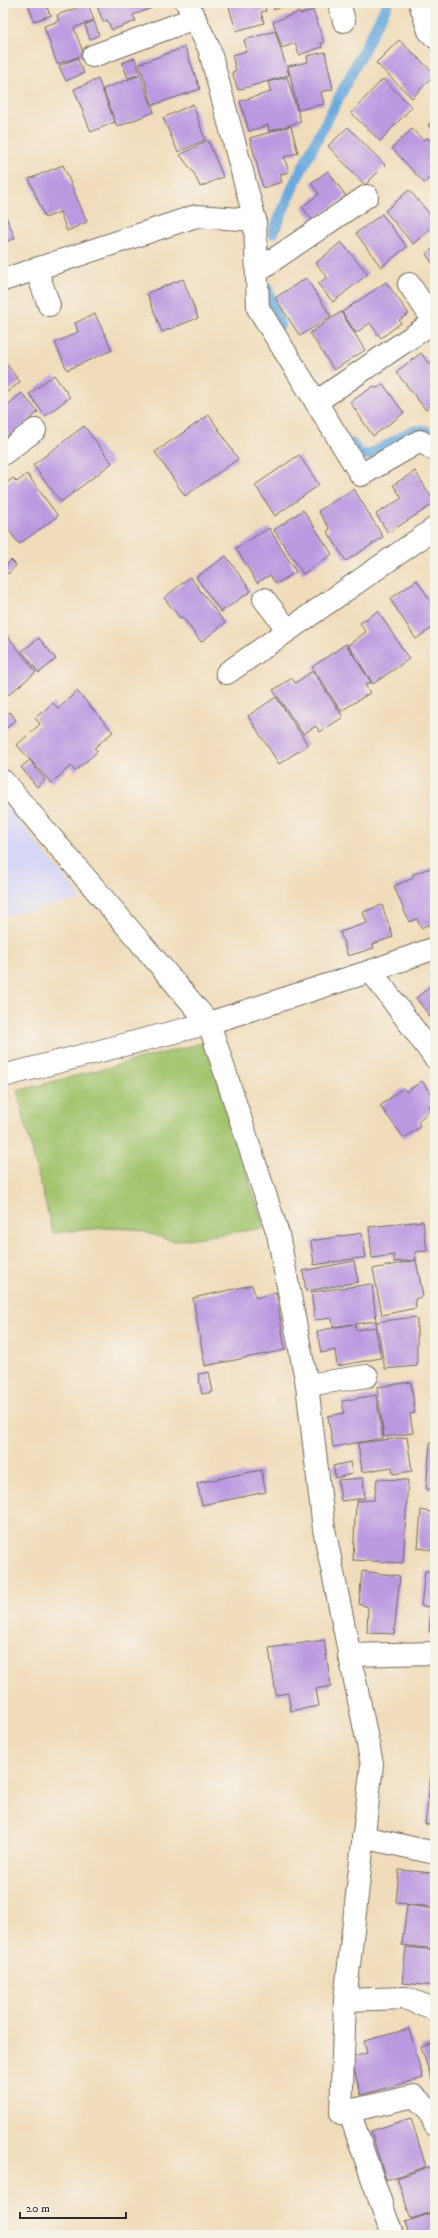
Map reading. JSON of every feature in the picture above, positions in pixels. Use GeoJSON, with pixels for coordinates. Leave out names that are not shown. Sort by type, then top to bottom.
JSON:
{"type":"FeatureCollection","features":[{"type":"Feature","properties":{"kind":"street"},"geometry":{"type":"LineString","coordinates":[[420,3],[429,31],[435,37]]}},
{"type":"Feature","properties":{"kind":"street"},"geometry":{"type":"LineString","coordinates":[[93,56],[191,11],[209,48],[255,220],[258,308],[361,475],[420,441],[435,450]]}},
{"type":"Feature","properties":{"kind":"street"},"geometry":{"type":"LineString","coordinates":[[257,271],[367,196]]}},
{"type":"Feature","properties":{"kind":"street"},"geometry":{"type":"LineString","coordinates":[[3,280],[196,216],[255,220]]}},
{"type":"Feature","properties":{"kind":"street"},"geometry":{"type":"LineString","coordinates":[[36,269],[49,305]]}},
{"type":"Feature","properties":{"kind":"street"},"geometry":{"type":"LineString","coordinates":[[316,402],[435,321],[410,284]]}},
{"type":"Feature","properties":{"kind":"street"},"geometry":{"type":"LineString","coordinates":[[3,454],[35,430]]}},
{"type":"Feature","properties":{"kind":"street"},"geometry":{"type":"LineString","coordinates":[[227,673],[435,528]]}},
{"type":"Feature","properties":{"kind":"street"},"geometry":{"type":"LineString","coordinates":[[264,599],[288,630]]}},
{"type":"Feature","properties":{"kind":"street"},"geometry":{"type":"LineString","coordinates":[[3,781],[209,1023],[278,1234],[307,1385],[324,1530],[372,1764],[345,2000],[341,2113],[414,2096],[430,2112],[435,2125]]}},
{"type":"Feature","properties":{"kind":"street"},"geometry":{"type":"LineString","coordinates":[[3,1076],[209,1023],[371,971],[435,948]]}},
{"type":"Feature","properties":{"kind":"street"},"geometry":{"type":"LineString","coordinates":[[371,971],[435,1058]]}},
{"type":"Feature","properties":{"kind":"street"},"geometry":{"type":"LineString","coordinates":[[307,1385],[367,1376]]}},
{"type":"Feature","properties":{"kind":"street"},"geometry":{"type":"LineString","coordinates":[[350,1655],[435,1653]]}},
{"type":"Feature","properties":{"kind":"street"},"geometry":{"type":"LineString","coordinates":[[363,1837],[435,1853]]}},
{"type":"Feature","properties":{"kind":"street"},"geometry":{"type":"LineString","coordinates":[[345,2000],[406,1998],[435,2010]]}},
{"type":"Feature","properties":{"kind":"street"},"geometry":{"type":"LineString","coordinates":[[349,2111],[392,2235]]}},
{"type":"Feature","properties":{"kind":"shaded area"},"geometry":{"type":"Polygon","coordinates":[[[3,801],[82,899],[3,916],[3,801]]]}},
{"type":"Feature","properties":{"kind":"green space"},"geometry":{"type":"Polygon","coordinates":[[[206,1042],[264,1228],[173,1241],[135,1229],[103,1228],[53,1233],[17,1091],[206,1042]]]}},
{"type":"Feature","properties":{"kind":"building"},"geometry":{"type":"Polygon","coordinates":[[[46,3],[49,13],[52,15],[34,21],[28,4],[46,3]]]}},
{"type":"Feature","properties":{"kind":"building"},"geometry":{"type":"Polygon","coordinates":[[[96,3],[150,3],[152,8],[133,15],[136,21],[112,30],[107,20],[103,22],[96,3]]]}},
{"type":"Feature","properties":{"kind":"building"},"geometry":{"type":"Polygon","coordinates":[[[228,3],[264,3],[266,11],[261,12],[264,23],[236,31],[228,3]]]}},
{"type":"Feature","properties":{"kind":"building"},"geometry":{"type":"Polygon","coordinates":[[[272,3],[291,3],[274,10],[272,3]]]}},
{"type":"Feature","properties":{"kind":"building"},"geometry":{"type":"Polygon","coordinates":[[[88,4],[94,20],[74,28],[84,55],[57,64],[44,26],[59,21],[57,15],[88,4]]]}},
{"type":"Feature","properties":{"kind":"building"},"geometry":{"type":"Polygon","coordinates":[[[313,10],[324,42],[321,43],[322,47],[299,55],[295,43],[282,48],[273,22],[299,12],[300,14],[313,10]]]}},
{"type":"Feature","properties":{"kind":"building"},"geometry":{"type":"Polygon","coordinates":[[[94,21],[99,35],[90,39],[85,25],[94,21]]]}},
{"type":"Feature","properties":{"kind":"building"},"geometry":{"type":"Polygon","coordinates":[[[275,31],[289,75],[238,90],[232,72],[236,71],[232,55],[247,51],[244,40],[275,31]]]}},
{"type":"Feature","properties":{"kind":"building"},"geometry":{"type":"Polygon","coordinates":[[[399,40],[435,74],[412,98],[376,63],[399,40]]]}},
{"type":"Feature","properties":{"kind":"building"},"geometry":{"type":"Polygon","coordinates":[[[185,47],[200,89],[153,105],[139,64],[185,47]]]}},
{"type":"Feature","properties":{"kind":"building"},"geometry":{"type":"Polygon","coordinates":[[[325,52],[333,89],[321,92],[324,104],[298,110],[288,66],[308,62],[307,56],[325,52]]]}},
{"type":"Feature","properties":{"kind":"building"},"geometry":{"type":"Polygon","coordinates":[[[77,58],[84,73],[66,81],[59,66],[77,58]]]}},
{"type":"Feature","properties":{"kind":"building"},"geometry":{"type":"Polygon","coordinates":[[[135,58],[140,74],[128,78],[122,63],[135,58]]]}},
{"type":"Feature","properties":{"kind":"building"},"geometry":{"type":"Polygon","coordinates":[[[140,75],[154,112],[117,127],[103,89],[140,75]]]}},
{"type":"Feature","properties":{"kind":"building"},"geometry":{"type":"Polygon","coordinates":[[[287,77],[301,122],[269,131],[268,125],[249,131],[240,101],[271,92],[268,82],[287,77]]]}},
{"type":"Feature","properties":{"kind":"building"},"geometry":{"type":"Polygon","coordinates":[[[98,79],[115,122],[91,132],[74,89],[98,79]]]}},
{"type":"Feature","properties":{"kind":"building"},"geometry":{"type":"Polygon","coordinates":[[[383,79],[412,107],[380,141],[351,113],[383,79]]]}},
{"type":"Feature","properties":{"kind":"building"},"geometry":{"type":"Polygon","coordinates":[[[193,104],[205,140],[178,152],[163,118],[193,104]]]}},
{"type":"Feature","properties":{"kind":"building"},"geometry":{"type":"Polygon","coordinates":[[[435,119],[435,133],[428,125],[435,119]]]}},
{"type":"Feature","properties":{"kind":"building"},"geometry":{"type":"Polygon","coordinates":[[[291,126],[298,153],[284,157],[289,172],[280,174],[282,182],[263,188],[250,138],[291,126]]]}},
{"type":"Feature","properties":{"kind":"building"},"geometry":{"type":"Polygon","coordinates":[[[348,127],[385,165],[365,185],[328,146],[348,127]]]}},
{"type":"Feature","properties":{"kind":"building"},"geometry":{"type":"Polygon","coordinates":[[[412,129],[423,140],[428,138],[435,146],[435,173],[424,183],[392,148],[412,129]]]}},
{"type":"Feature","properties":{"kind":"building"},"geometry":{"type":"Polygon","coordinates":[[[208,140],[223,177],[200,187],[194,173],[180,155],[208,140]]]}},
{"type":"Feature","properties":{"kind":"building"},"geometry":{"type":"Polygon","coordinates":[[[63,165],[87,222],[67,231],[60,212],[45,218],[29,179],[63,165]]]}},
{"type":"Feature","properties":{"kind":"building"},"geometry":{"type":"Polygon","coordinates":[[[328,171],[346,196],[313,221],[302,207],[319,194],[311,183],[328,171]]]}},
{"type":"Feature","properties":{"kind":"building"},"geometry":{"type":"Polygon","coordinates":[[[409,190],[435,220],[435,225],[413,244],[385,211],[409,190]]]}},
{"type":"Feature","properties":{"kind":"building"},"geometry":{"type":"Polygon","coordinates":[[[3,210],[15,238],[3,243],[3,210]]]}},
{"type":"Feature","properties":{"kind":"building"},"geometry":{"type":"Polygon","coordinates":[[[382,214],[407,247],[381,267],[356,233],[382,214]]]}},
{"type":"Feature","properties":{"kind":"building"},"geometry":{"type":"Polygon","coordinates":[[[341,242],[368,274],[333,302],[318,284],[327,277],[316,263],[341,242]]]}},
{"type":"Feature","properties":{"kind":"building"},"geometry":{"type":"Polygon","coordinates":[[[435,247],[435,267],[426,254],[435,247]]]}},
{"type":"Feature","properties":{"kind":"building"},"geometry":{"type":"Polygon","coordinates":[[[306,278],[331,316],[300,336],[275,298],[306,278]]]}},
{"type":"Feature","properties":{"kind":"building"},"geometry":{"type":"Polygon","coordinates":[[[183,279],[198,318],[162,332],[147,293],[183,279]]]}},
{"type":"Feature","properties":{"kind":"building"},"geometry":{"type":"Polygon","coordinates":[[[386,282],[409,314],[399,320],[401,323],[381,338],[370,323],[356,333],[342,312],[386,282]]]}},
{"type":"Feature","properties":{"kind":"building"},"geometry":{"type":"Polygon","coordinates":[[[341,312],[365,350],[334,370],[310,333],[341,312]]]}},
{"type":"Feature","properties":{"kind":"building"},"geometry":{"type":"Polygon","coordinates":[[[95,314],[112,350],[67,370],[55,343],[78,332],[75,323],[95,314]]]}},
{"type":"Feature","properties":{"kind":"building"},"geometry":{"type":"Polygon","coordinates":[[[421,353],[430,364],[432,361],[435,365],[435,402],[426,410],[396,372],[421,353]]]}},
{"type":"Feature","properties":{"kind":"building"},"geometry":{"type":"Polygon","coordinates":[[[3,359],[20,382],[3,395],[3,359]]]}},
{"type":"Feature","properties":{"kind":"building"},"geometry":{"type":"Polygon","coordinates":[[[54,375],[70,397],[45,416],[29,394],[54,375]]]}},
{"type":"Feature","properties":{"kind":"building"},"geometry":{"type":"Polygon","coordinates":[[[383,384],[404,413],[373,436],[350,402],[374,386],[377,388],[383,384]]]}},
{"type":"Feature","properties":{"kind":"building"},"geometry":{"type":"Polygon","coordinates":[[[22,393],[38,412],[8,438],[3,432],[3,409],[22,393]]]}},
{"type":"Feature","properties":{"kind":"building"},"geometry":{"type":"Polygon","coordinates":[[[209,415],[238,459],[185,496],[155,452],[209,415]]]}},
{"type":"Feature","properties":{"kind":"building"},"geometry":{"type":"Polygon","coordinates":[[[84,426],[112,463],[61,502],[33,465],[84,426]]]}},
{"type":"Feature","properties":{"kind":"building"},"geometry":{"type":"Polygon","coordinates":[[[299,455],[319,485],[275,516],[255,485],[299,455]]]}},
{"type":"Feature","properties":{"kind":"building"},"geometry":{"type":"Polygon","coordinates":[[[415,471],[435,503],[388,533],[376,514],[402,498],[393,485],[415,471]]]}},
{"type":"Feature","properties":{"kind":"building"},"geometry":{"type":"Polygon","coordinates":[[[27,474],[58,516],[19,544],[3,522],[3,495],[7,491],[4,485],[13,478],[17,482],[27,474]]]}},
{"type":"Feature","properties":{"kind":"building"},"geometry":{"type":"Polygon","coordinates":[[[354,489],[383,537],[346,561],[327,531],[330,529],[318,511],[354,489]]]}},
{"type":"Feature","properties":{"kind":"building"},"geometry":{"type":"Polygon","coordinates":[[[303,510],[332,554],[303,574],[274,530],[303,510]]]}},
{"type":"Feature","properties":{"kind":"building"},"geometry":{"type":"Polygon","coordinates":[[[269,528],[296,572],[276,584],[270,575],[257,583],[236,548],[269,528]]]}},
{"type":"Feature","properties":{"kind":"building"},"geometry":{"type":"Polygon","coordinates":[[[226,556],[251,591],[221,612],[196,577],[226,556]]]}},
{"type":"Feature","properties":{"kind":"building"},"geometry":{"type":"Polygon","coordinates":[[[11,560],[16,565],[8,574],[3,569],[11,560]]]}},
{"type":"Feature","properties":{"kind":"building"},"geometry":{"type":"Polygon","coordinates":[[[190,577],[225,623],[201,642],[182,617],[180,618],[164,598],[190,577]]]}},
{"type":"Feature","properties":{"kind":"building"},"geometry":{"type":"Polygon","coordinates":[[[417,580],[435,608],[435,626],[416,639],[390,599],[417,580]]]}},
{"type":"Feature","properties":{"kind":"building"},"geometry":{"type":"Polygon","coordinates":[[[378,611],[409,659],[373,684],[348,645],[366,632],[360,623],[378,611]]]}},
{"type":"Feature","properties":{"kind":"building"},"geometry":{"type":"Polygon","coordinates":[[[3,630],[36,672],[3,699],[3,630]]]}},
{"type":"Feature","properties":{"kind":"building"},"geometry":{"type":"Polygon","coordinates":[[[39,638],[56,659],[39,673],[22,651],[39,638]]]}},
{"type":"Feature","properties":{"kind":"building"},"geometry":{"type":"Polygon","coordinates":[[[346,644],[371,682],[365,685],[370,693],[341,711],[312,667],[346,644]]]}},
{"type":"Feature","properties":{"kind":"building"},"geometry":{"type":"Polygon","coordinates":[[[313,671],[343,717],[320,732],[316,726],[303,734],[273,690],[292,678],[295,683],[313,671]]]}},
{"type":"Feature","properties":{"kind":"building"},"geometry":{"type":"Polygon","coordinates":[[[77,691],[113,732],[94,748],[98,751],[75,771],[71,766],[51,783],[17,745],[40,724],[35,718],[53,703],[58,709],[77,691]]]}},
{"type":"Feature","properties":{"kind":"building"},"geometry":{"type":"Polygon","coordinates":[[[276,697],[308,745],[279,764],[248,716],[276,697]]]}},
{"type":"Feature","properties":{"kind":"building"},"geometry":{"type":"Polygon","coordinates":[[[10,712],[16,720],[3,731],[3,718],[10,712]]]}},
{"type":"Feature","properties":{"kind":"building"},"geometry":{"type":"Polygon","coordinates":[[[30,760],[45,780],[37,787],[21,767],[30,760]]]}},
{"type":"Feature","properties":{"kind":"building"},"geometry":{"type":"Polygon","coordinates":[[[432,867],[435,875],[435,922],[421,928],[417,919],[409,922],[394,886],[414,878],[412,875],[432,867]]]}},
{"type":"Feature","properties":{"kind":"building"},"geometry":{"type":"Polygon","coordinates":[[[382,905],[393,937],[373,944],[374,948],[348,956],[340,932],[367,923],[363,912],[382,905]]]}},
{"type":"Feature","properties":{"kind":"building"},"geometry":{"type":"Polygon","coordinates":[[[435,983],[435,1023],[416,998],[435,983]]]}},
{"type":"Feature","properties":{"kind":"building"},"geometry":{"type":"Polygon","coordinates":[[[422,1081],[435,1100],[429,1106],[431,1110],[418,1121],[420,1127],[404,1138],[380,1106],[403,1088],[406,1092],[422,1081]]]}},
{"type":"Feature","properties":{"kind":"building"},"geometry":{"type":"Polygon","coordinates":[[[423,1221],[427,1251],[415,1252],[416,1260],[394,1262],[394,1255],[372,1258],[369,1227],[423,1221]]]}},
{"type":"Feature","properties":{"kind":"building"},"geometry":{"type":"Polygon","coordinates":[[[362,1233],[366,1257],[314,1265],[311,1241],[362,1233]]]}},
{"type":"Feature","properties":{"kind":"building"},"geometry":{"type":"Polygon","coordinates":[[[416,1260],[423,1296],[415,1299],[416,1308],[382,1315],[373,1269],[416,1260]]]}},
{"type":"Feature","properties":{"kind":"building"},"geometry":{"type":"Polygon","coordinates":[[[354,1261],[358,1282],[306,1291],[303,1271],[354,1261]]]}},
{"type":"Feature","properties":{"kind":"building"},"geometry":{"type":"Polygon","coordinates":[[[372,1284],[376,1321],[355,1324],[356,1330],[375,1327],[381,1358],[337,1366],[335,1350],[321,1353],[317,1331],[353,1324],[333,1327],[332,1318],[315,1320],[311,1292],[372,1284]]]}},
{"type":"Feature","properties":{"kind":"building"},"geometry":{"type":"Polygon","coordinates":[[[252,1285],[256,1298],[276,1292],[285,1350],[205,1366],[193,1298],[252,1285]]]}},
{"type":"Feature","properties":{"kind":"building"},"geometry":{"type":"Polygon","coordinates":[[[415,1317],[417,1320],[417,1366],[385,1369],[376,1322],[415,1317]]]}},
{"type":"Feature","properties":{"kind":"building"},"geometry":{"type":"Polygon","coordinates":[[[209,1372],[213,1392],[202,1394],[198,1374],[209,1372]]]}},
{"type":"Feature","properties":{"kind":"building"},"geometry":{"type":"Polygon","coordinates":[[[411,1382],[415,1413],[410,1414],[413,1433],[384,1437],[377,1387],[411,1382]]]}},
{"type":"Feature","properties":{"kind":"building"},"geometry":{"type":"Polygon","coordinates":[[[376,1395],[383,1438],[333,1447],[328,1416],[344,1413],[342,1401],[376,1395]]]}},
{"type":"Feature","properties":{"kind":"building"},"geometry":{"type":"Polygon","coordinates":[[[407,1437],[412,1471],[393,1474],[392,1467],[362,1472],[358,1443],[407,1437]]]}},
{"type":"Feature","properties":{"kind":"building"},"geometry":{"type":"Polygon","coordinates":[[[430,1443],[435,1443],[435,1491],[426,1489],[430,1443]]]}},
{"type":"Feature","properties":{"kind":"building"},"geometry":{"type":"Polygon","coordinates":[[[350,1462],[352,1474],[336,1478],[333,1466],[350,1462]]]}},
{"type":"Feature","properties":{"kind":"building"},"geometry":{"type":"Polygon","coordinates":[[[261,1470],[266,1492],[202,1505],[197,1483],[261,1470]]]}},
{"type":"Feature","properties":{"kind":"building"},"geometry":{"type":"Polygon","coordinates":[[[363,1478],[365,1498],[341,1501],[338,1480],[363,1478]]]}},
{"type":"Feature","properties":{"kind":"building"},"geometry":{"type":"Polygon","coordinates":[[[377,1479],[408,1480],[403,1563],[353,1560],[356,1501],[374,1500],[377,1479]]]}},
{"type":"Feature","properties":{"kind":"building"},"geometry":{"type":"Polygon","coordinates":[[[421,1510],[435,1513],[435,1569],[432,1569],[432,1550],[418,1548],[421,1510]]]}},
{"type":"Feature","properties":{"kind":"building"},"geometry":{"type":"Polygon","coordinates":[[[362,1571],[400,1576],[394,1634],[367,1633],[368,1607],[359,1604],[362,1571]]]}},
{"type":"Feature","properties":{"kind":"building"},"geometry":{"type":"Polygon","coordinates":[[[425,1571],[435,1571],[435,1632],[429,1632],[431,1607],[421,1606],[425,1571]]]}},
{"type":"Feature","properties":{"kind":"building"},"geometry":{"type":"Polygon","coordinates":[[[324,1640],[331,1686],[316,1689],[319,1706],[291,1711],[288,1693],[276,1695],[269,1648],[324,1640]]]}},
{"type":"Feature","properties":{"kind":"building"},"geometry":{"type":"Polygon","coordinates":[[[434,1750],[435,1751],[435,1826],[425,1824],[434,1750]]]}},
{"type":"Feature","properties":{"kind":"building"},"geometry":{"type":"Polygon","coordinates":[[[399,1870],[435,1873],[435,1907],[396,1903],[399,1870]]]}},
{"type":"Feature","properties":{"kind":"building"},"geometry":{"type":"Polygon","coordinates":[[[407,1905],[435,1909],[435,1949],[402,1945],[407,1905]]]}},
{"type":"Feature","properties":{"kind":"building"},"geometry":{"type":"Polygon","coordinates":[[[406,1947],[435,1950],[435,1986],[402,1983],[406,1947]]]}},
{"type":"Feature","properties":{"kind":"building"},"geometry":{"type":"Polygon","coordinates":[[[409,2029],[423,2078],[361,2095],[351,2058],[367,2053],[364,2041],[409,2029]]]}},
{"type":"Feature","properties":{"kind":"building"},"geometry":{"type":"Polygon","coordinates":[[[435,2043],[435,2090],[421,2047],[435,2043]]]}},
{"type":"Feature","properties":{"kind":"building"},"geometry":{"type":"Polygon","coordinates":[[[411,2118],[426,2167],[386,2180],[371,2131],[411,2118]]]}},
{"type":"Feature","properties":{"kind":"building"},"geometry":{"type":"Polygon","coordinates":[[[432,2166],[435,2175],[435,2211],[411,2219],[397,2178],[432,2166]]]}},
{"type":"Feature","properties":{"kind":"building"},"geometry":{"type":"Polygon","coordinates":[[[435,2212],[435,2235],[409,2235],[405,2222],[435,2212]]]}},
{"type":"Feature","properties":{"kind":"waterway"},"geometry":{"type":"LineString","coordinates":[[273,233],[295,182],[388,3]]}},
{"type":"Feature","properties":{"kind":"waterway"},"geometry":{"type":"LineString","coordinates":[[267,288],[275,316],[280,325]]}},
{"type":"Feature","properties":{"kind":"waterway"},"geometry":{"type":"LineString","coordinates":[[352,444],[359,454],[370,455],[412,431],[426,431]]}}]}
